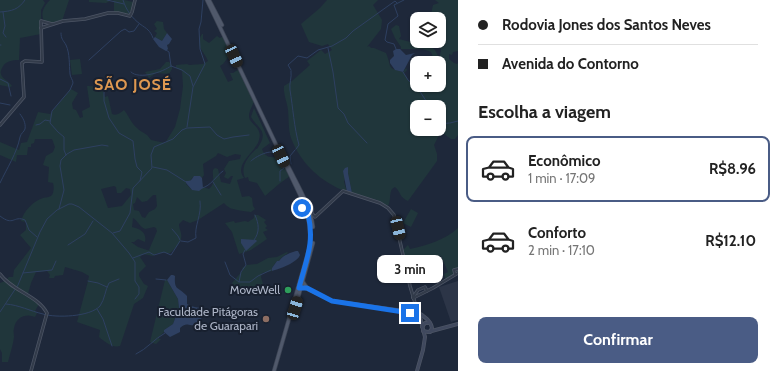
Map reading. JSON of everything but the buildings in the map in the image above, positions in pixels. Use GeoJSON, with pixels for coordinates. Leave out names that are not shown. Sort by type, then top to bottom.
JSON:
{"type":"FeatureCollection","features":[{"type":"Feature","properties":{"kind":"main road"},"geometry":{"type":"LineString","coordinates":[[208,0],[310,213],[313,230],[312,247],[275,371]]}},
{"type":"Feature","properties":{"kind":"main road"},"geometry":{"type":"LineString","coordinates":[[306,205],[302,208],[303,211],[310,213]]}},
{"type":"Feature","properties":{"kind":"main road"},"geometry":{"type":"LineString","coordinates":[[301,286],[332,301],[420,314]]}},
{"type":"Feature","properties":{"kind":"main road"},"geometry":{"type":"LineString","coordinates":[[412,312],[417,311],[417,308]]}},
{"type":"Feature","properties":{"kind":"main road"},"geometry":{"type":"LineString","coordinates":[[406,312],[420,314],[431,324],[439,328],[458,324]]}},
{"type":"Feature","properties":{"kind":"main road"},"geometry":{"type":"LineString","coordinates":[[418,371],[425,337],[420,314]]}},
{"type":"Feature","properties":{"kind":"main road"},"geometry":{"type":"LineString","coordinates":[[422,328],[425,323],[431,324]]}},
{"type":"Feature","properties":{"kind":"main road"},"geometry":{"type":"LineString","coordinates":[[425,337],[432,328],[431,324]]}},
{"type":"Feature","properties":{"kind":"main road"},"geometry":{"type":"LineString","coordinates":[[422,328],[424,332],[429,332],[445,327]]}},
{"type":"Feature","properties":{"kind":"street"},"geometry":{"type":"LineString","coordinates":[[41,28],[63,21],[85,19],[108,13],[118,13],[129,17],[131,16],[135,0]]}},
{"type":"Feature","properties":{"kind":"street"},"geometry":{"type":"LineString","coordinates":[[0,125],[21,103],[24,97],[22,62],[42,62],[41,21],[52,24]]}},
{"type":"Feature","properties":{"kind":"street"},"geometry":{"type":"LineString","coordinates":[[45,22],[46,26]]}},
{"type":"Feature","properties":{"kind":"street"},"geometry":{"type":"LineString","coordinates":[[310,213],[315,218],[343,191],[380,202],[392,212],[395,218],[417,308],[420,314]]}},
{"type":"Feature","properties":{"kind":"street"},"geometry":{"type":"LineString","coordinates":[[414,296],[427,292],[457,273],[454,270],[458,269]]}},
{"type":"Feature","properties":{"kind":"street"},"geometry":{"type":"LineString","coordinates":[[0,274],[11,285],[42,306],[46,311],[47,315],[31,371]]}},
{"type":"Feature","properties":{"kind":"street"},"geometry":{"type":"LineString","coordinates":[[414,296],[418,290],[425,287],[427,292]]}},
{"type":"Feature","properties":{"kind":"street"},"geometry":{"type":"LineString","coordinates":[[414,296],[420,314]]}},
{"type":"Feature","properties":{"kind":"shaded area"},"geometry":{"type":"Polygon","coordinates":[[[458,281],[458,320],[451,322],[439,287],[458,281]]]}},
{"type":"Feature","properties":{"kind":"green space"},"geometry":{"type":"Polygon","coordinates":[[[0,0],[43,0],[45,3],[41,10],[41,34],[20,38],[19,60],[7,62],[1,70],[4,79],[12,86],[10,87],[0,85],[0,0]]]}},
{"type":"Feature","properties":{"kind":"green space"},"geometry":{"type":"Polygon","coordinates":[[[50,0],[69,0],[62,21],[54,23],[44,21],[42,15],[43,10],[50,0]]]}},
{"type":"Feature","properties":{"kind":"green space"},"geometry":{"type":"Polygon","coordinates":[[[89,0],[112,0],[106,3],[89,2],[89,0]]]}},
{"type":"Feature","properties":{"kind":"green space"},"geometry":{"type":"Polygon","coordinates":[[[112,0],[133,2],[129,16],[114,12],[114,1],[112,0]]]}},
{"type":"Feature","properties":{"kind":"green space"},"geometry":{"type":"Polygon","coordinates":[[[327,0],[378,0],[373,5],[382,20],[381,29],[367,47],[369,46],[386,53],[392,68],[403,72],[406,68],[407,70],[404,73],[410,82],[410,92],[446,92],[446,56],[440,56],[441,48],[446,48],[446,12],[432,12],[433,5],[439,3],[435,0],[458,0],[458,51],[453,52],[452,55],[449,54],[449,59],[454,63],[458,63],[458,135],[455,139],[451,139],[446,135],[446,100],[410,100],[410,136],[438,136],[434,145],[437,154],[437,161],[408,201],[403,198],[395,187],[391,191],[388,206],[377,200],[352,193],[348,168],[344,182],[347,192],[320,177],[300,156],[289,131],[288,110],[284,86],[310,65],[307,61],[321,50],[325,54],[332,50],[328,44],[322,46],[309,42],[301,24],[327,0]]]}},
{"type":"Feature","properties":{"kind":"green space"},"geometry":{"type":"Polygon","coordinates":[[[157,21],[163,22],[164,29],[167,33],[162,41],[155,37],[157,33],[154,31],[157,29],[154,24],[157,21]]]}},
{"type":"Feature","properties":{"kind":"green space"},"geometry":{"type":"Polygon","coordinates":[[[396,25],[399,26],[401,36],[399,39],[410,42],[410,48],[433,48],[438,56],[433,56],[431,52],[423,49],[401,49],[391,29],[396,25]]]}},
{"type":"Feature","properties":{"kind":"green space"},"geometry":{"type":"Polygon","coordinates":[[[203,34],[203,39],[209,43],[217,36],[220,38],[223,36],[232,56],[229,56],[220,66],[228,82],[233,80],[230,73],[233,73],[239,69],[254,101],[249,116],[251,122],[258,129],[260,135],[259,140],[257,145],[246,158],[241,168],[241,173],[244,178],[237,180],[242,197],[249,196],[252,198],[255,209],[251,212],[240,210],[230,208],[224,203],[198,220],[190,223],[183,220],[179,224],[181,233],[180,242],[170,253],[157,253],[153,256],[143,254],[140,257],[146,266],[139,273],[139,276],[144,284],[148,286],[143,298],[134,304],[120,346],[114,346],[99,337],[100,330],[77,322],[89,276],[82,272],[65,267],[63,275],[55,276],[54,278],[49,278],[50,275],[47,271],[36,272],[28,294],[6,280],[9,277],[13,277],[14,270],[31,248],[20,235],[26,230],[26,222],[21,221],[24,214],[36,201],[50,197],[53,194],[53,183],[48,182],[49,167],[43,165],[46,156],[53,152],[55,147],[52,139],[35,139],[34,143],[31,144],[31,147],[28,147],[27,155],[17,155],[16,162],[0,155],[0,142],[19,150],[21,143],[27,142],[38,112],[50,114],[71,89],[78,93],[72,103],[73,109],[76,110],[80,118],[83,117],[82,111],[90,107],[87,86],[89,86],[101,87],[105,97],[108,96],[112,114],[114,115],[120,113],[124,110],[135,126],[151,140],[165,143],[175,127],[180,109],[183,86],[182,71],[176,68],[176,65],[203,64],[208,61],[200,48],[200,38],[203,34]],[[218,153],[216,156],[203,164],[204,175],[202,178],[199,176],[193,177],[190,181],[186,181],[186,184],[192,190],[203,187],[209,189],[212,184],[213,170],[215,168],[218,169],[221,182],[230,184],[233,176],[228,179],[224,177],[226,173],[224,169],[229,161],[240,159],[241,155],[235,154],[227,157],[218,153]],[[114,186],[101,189],[108,208],[122,206],[131,195],[130,189],[126,188],[121,193],[117,193],[116,187],[114,186]],[[153,195],[147,201],[142,202],[137,197],[135,203],[133,204],[134,210],[139,211],[142,217],[145,218],[149,212],[157,206],[156,195],[153,195]],[[133,218],[132,227],[144,233],[145,242],[138,239],[131,242],[138,247],[150,251],[149,250],[157,231],[156,228],[145,229],[133,218]]]}},
{"type":"Feature","properties":{"kind":"green space"},"geometry":{"type":"Polygon","coordinates":[[[80,59],[82,74],[72,75],[70,60],[80,59]]]}},
{"type":"Feature","properties":{"kind":"green space"},"geometry":{"type":"Polygon","coordinates":[[[166,62],[169,62],[172,65],[172,69],[169,74],[156,73],[149,78],[145,72],[160,69],[166,62]]]}},
{"type":"Feature","properties":{"kind":"green space"},"geometry":{"type":"Polygon","coordinates":[[[254,108],[270,143],[262,149],[263,151],[268,156],[275,157],[272,148],[275,146],[290,176],[265,196],[257,183],[249,181],[248,177],[245,178],[243,170],[250,155],[261,143],[263,135],[251,117],[254,108]]]}},
{"type":"Feature","properties":{"kind":"green space"},"geometry":{"type":"Polygon","coordinates":[[[411,209],[418,213],[411,227],[403,223],[411,209]]]}},
{"type":"Feature","properties":{"kind":"green space"},"geometry":{"type":"Polygon","coordinates":[[[254,215],[258,215],[266,220],[264,222],[267,226],[265,228],[268,230],[263,232],[267,239],[251,250],[239,254],[232,232],[225,223],[234,221],[235,223],[245,221],[248,222],[254,218],[254,215]]]}},
{"type":"Feature","properties":{"kind":"green space"},"geometry":{"type":"Polygon","coordinates":[[[458,228],[458,273],[446,281],[444,274],[448,272],[441,256],[433,258],[429,255],[419,257],[419,263],[407,266],[403,250],[408,245],[410,249],[430,244],[448,236],[458,228]]]}},
{"type":"Feature","properties":{"kind":"green space"},"geometry":{"type":"Polygon","coordinates":[[[287,252],[288,253],[277,261],[272,268],[272,271],[262,273],[261,277],[263,284],[237,292],[232,283],[243,270],[242,268],[247,265],[257,264],[268,258],[277,257],[287,252]]]}},
{"type":"Feature","properties":{"kind":"green space"},"geometry":{"type":"Polygon","coordinates":[[[165,280],[167,280],[178,299],[179,308],[173,324],[164,330],[159,337],[159,339],[161,339],[156,344],[150,342],[165,280]]]}},
{"type":"Feature","properties":{"kind":"green space"},"geometry":{"type":"Polygon","coordinates":[[[5,281],[39,304],[35,311],[37,313],[35,317],[28,315],[22,317],[15,324],[14,340],[8,362],[2,362],[2,353],[0,349],[0,283],[5,281]]]}},
{"type":"Feature","properties":{"kind":"water"},"geometry":{"type":"Polygon","coordinates":[[[167,33],[172,39],[167,45],[168,49],[166,51],[159,47],[153,39],[155,37],[162,41],[167,33]]]}},
{"type":"Feature","properties":{"kind":"water"},"geometry":{"type":"Polygon","coordinates":[[[400,49],[406,55],[415,53],[410,56],[403,72],[395,70],[390,63],[390,60],[394,56],[393,51],[400,49]]]}},
{"type":"Feature","properties":{"kind":"water"},"geometry":{"type":"Polygon","coordinates":[[[348,167],[352,193],[347,192],[343,171],[348,167]]]}},
{"type":"Feature","properties":{"kind":"water"},"geometry":{"type":"Polygon","coordinates":[[[194,176],[200,176],[202,178],[203,188],[199,191],[192,190],[186,183],[186,181],[192,179],[194,176]]]}},
{"type":"Feature","properties":{"kind":"water"},"geometry":{"type":"Polygon","coordinates":[[[241,239],[257,241],[246,251],[241,243],[241,239]]]}},
{"type":"Feature","properties":{"kind":"water"},"geometry":{"type":"Polygon","coordinates":[[[298,251],[300,255],[295,261],[272,271],[272,268],[277,261],[287,254],[298,251]]]}},
{"type":"Feature","properties":{"kind":"water"},"geometry":{"type":"Polygon","coordinates":[[[171,275],[175,276],[175,284],[177,288],[187,296],[187,304],[202,309],[202,317],[199,323],[194,325],[184,325],[180,328],[180,332],[170,337],[164,332],[164,330],[173,324],[179,308],[178,299],[167,280],[171,275]]]}},
{"type":"Feature","properties":{"kind":"waterway"},"geometry":{"type":"LineString","coordinates":[[0,12],[14,9],[20,6],[25,0]]}},
{"type":"Feature","properties":{"kind":"waterway"},"geometry":{"type":"LineString","coordinates":[[107,0],[124,4]]}},
{"type":"Feature","properties":{"kind":"waterway"},"geometry":{"type":"LineString","coordinates":[[123,0],[132,16],[151,33],[153,38]]}},
{"type":"Feature","properties":{"kind":"waterway"},"geometry":{"type":"LineString","coordinates":[[187,127],[193,87],[205,64],[200,49],[199,29],[203,0]]}},
{"type":"Feature","properties":{"kind":"waterway"},"geometry":{"type":"LineString","coordinates":[[396,49],[394,44],[385,40],[388,24],[398,16],[394,5],[404,0]]}},
{"type":"Feature","properties":{"kind":"waterway"},"geometry":{"type":"LineString","coordinates":[[291,70],[288,65],[298,56],[307,58],[318,50],[332,46],[346,38],[353,31],[395,1],[397,3]]}},
{"type":"Feature","properties":{"kind":"waterway"},"geometry":{"type":"LineString","coordinates":[[3,12],[5,26],[3,33],[6,37]]}},
{"type":"Feature","properties":{"kind":"waterway"},"geometry":{"type":"LineString","coordinates":[[89,60],[121,31],[125,29],[129,32],[134,31],[139,24]]}},
{"type":"Feature","properties":{"kind":"waterway"},"geometry":{"type":"LineString","coordinates":[[61,33],[68,52],[70,75],[73,83],[70,90],[52,111],[50,123],[64,137],[64,150],[66,155]]}},
{"type":"Feature","properties":{"kind":"waterway"},"geometry":{"type":"LineString","coordinates":[[328,48],[338,108],[344,114],[348,123],[367,143]]}},
{"type":"Feature","properties":{"kind":"waterway"},"geometry":{"type":"LineString","coordinates":[[166,50],[169,52],[171,66]]}},
{"type":"Feature","properties":{"kind":"waterway"},"geometry":{"type":"LineString","coordinates":[[171,66],[182,70],[190,76],[193,86]]}},
{"type":"Feature","properties":{"kind":"waterway"},"geometry":{"type":"LineString","coordinates":[[131,72],[145,75],[157,73],[171,66]]}},
{"type":"Feature","properties":{"kind":"waterway"},"geometry":{"type":"LineString","coordinates":[[291,71],[290,90],[299,145],[296,149]]}},
{"type":"Feature","properties":{"kind":"waterway"},"geometry":{"type":"LineString","coordinates":[[403,72],[408,80],[419,90],[425,100]]}},
{"type":"Feature","properties":{"kind":"waterway"},"geometry":{"type":"LineString","coordinates":[[0,79],[8,83],[11,96]]}},
{"type":"Feature","properties":{"kind":"waterway"},"geometry":{"type":"LineString","coordinates":[[96,85],[104,91],[104,101],[109,118],[119,133],[133,141],[137,167],[142,172],[140,181]]}},
{"type":"Feature","properties":{"kind":"waterway"},"geometry":{"type":"LineString","coordinates":[[0,103],[10,105]]}},
{"type":"Feature","properties":{"kind":"waterway"},"geometry":{"type":"LineString","coordinates":[[0,183],[14,155],[20,136],[25,129],[25,123],[20,114]]}},
{"type":"Feature","properties":{"kind":"waterway"},"geometry":{"type":"LineString","coordinates":[[36,125],[45,120],[50,121]]}},
{"type":"Feature","properties":{"kind":"waterway"},"geometry":{"type":"LineString","coordinates":[[450,123],[458,121]]}},
{"type":"Feature","properties":{"kind":"waterway"},"geometry":{"type":"LineString","coordinates":[[113,233],[120,231],[130,213],[133,188],[152,168],[151,155],[154,147],[173,139],[182,130],[187,128],[210,127],[217,135],[224,139],[249,135]]}},
{"type":"Feature","properties":{"kind":"waterway"},"geometry":{"type":"LineString","coordinates":[[59,209],[64,190],[60,166],[61,160],[74,150],[102,145],[108,146]]}},
{"type":"Feature","properties":{"kind":"waterway"},"geometry":{"type":"LineString","coordinates":[[291,164],[290,156],[295,150]]}},
{"type":"Feature","properties":{"kind":"waterway"},"geometry":{"type":"LineString","coordinates":[[251,161],[259,155],[271,152],[277,154],[284,168],[280,171],[280,181]]}},
{"type":"Feature","properties":{"kind":"waterway"},"geometry":{"type":"LineString","coordinates":[[153,167],[167,170],[186,182]]}},
{"type":"Feature","properties":{"kind":"waterway"},"geometry":{"type":"LineString","coordinates":[[202,188],[211,183],[223,171]]}},
{"type":"Feature","properties":{"kind":"waterway"},"geometry":{"type":"LineString","coordinates":[[213,182],[221,195]]}},
{"type":"Feature","properties":{"kind":"waterway"},"geometry":{"type":"LineString","coordinates":[[181,241],[188,242],[196,238],[200,201]]}},
{"type":"Feature","properties":{"kind":"waterway"},"geometry":{"type":"LineString","coordinates":[[0,312],[18,285],[47,219],[57,210],[69,204],[79,207],[112,233],[129,253],[135,262],[135,281],[139,287],[139,294],[135,299]]}},
{"type":"Feature","properties":{"kind":"waterway"},"geometry":{"type":"LineString","coordinates":[[254,240],[258,228],[255,215]]}},
{"type":"Feature","properties":{"kind":"waterway"},"geometry":{"type":"LineString","coordinates":[[0,216],[8,221],[18,219],[25,220],[29,230],[37,237]]}},
{"type":"Feature","properties":{"kind":"waterway"},"geometry":{"type":"LineString","coordinates":[[68,245],[85,234],[93,221]]}},
{"type":"Feature","properties":{"kind":"waterway"},"geometry":{"type":"LineString","coordinates":[[172,229],[180,240]]}},
{"type":"Feature","properties":{"kind":"waterway"},"geometry":{"type":"LineString","coordinates":[[133,258],[149,252],[154,255],[164,252],[171,255],[180,241]]}},
{"type":"Feature","properties":{"kind":"waterway"},"geometry":{"type":"LineString","coordinates":[[239,282],[241,272],[246,265],[243,254],[245,250]]}},
{"type":"Feature","properties":{"kind":"waterway"},"geometry":{"type":"LineString","coordinates":[[23,273],[52,270],[56,261]]}},
{"type":"Feature","properties":{"kind":"waterway"},"geometry":{"type":"LineString","coordinates":[[225,262],[230,275],[239,282],[250,282],[258,276],[271,270]]}},
{"type":"Feature","properties":{"kind":"waterway"},"geometry":{"type":"LineString","coordinates":[[6,304],[49,315],[73,316],[95,310],[100,306],[109,283],[119,279]]}},
{"type":"Feature","properties":{"kind":"waterway"},"geometry":{"type":"LineString","coordinates":[[156,279],[166,280]]}},
{"type":"Feature","properties":{"kind":"waterway"},"geometry":{"type":"LineString","coordinates":[[88,281],[107,287]]}},
{"type":"Feature","properties":{"kind":"waterway"},"geometry":{"type":"LineString","coordinates":[[97,309],[103,319],[112,346]]}},
{"type":"Feature","properties":{"kind":"waterway"},"geometry":{"type":"LineString","coordinates":[[136,354],[165,333]]}},
{"type":"Feature","properties":{"kind":"place","name":"MoveWell"},"geometry":{"type":"Point","coordinates":[288,290]}},
{"type":"Feature","properties":{"kind":"place","name":"Faculdade Pitágoras de Guarapari"},"geometry":{"type":"Point","coordinates":[266,319]}},
{"type":"Feature","properties":{"kind":"district","name":"SÃO JOSÉ"},"geometry":{"type":"Point","coordinates":[133,84]}},
{"type":"Feature","properties":{"kind":"route"},"geometry":{"type":"LineString","coordinates":[[302,208],[302,210],[308,214],[311,232],[310,246],[299,288],[307,288],[332,301],[410,313]]}}]}
